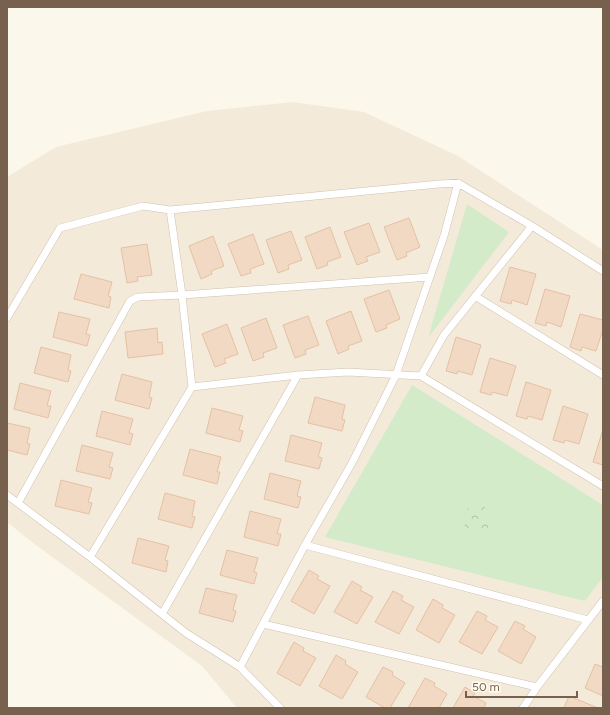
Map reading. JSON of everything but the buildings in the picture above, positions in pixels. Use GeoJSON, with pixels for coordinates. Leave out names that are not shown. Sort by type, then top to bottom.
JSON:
{"type":"FeatureCollection","features":[{"type":"Feature","properties":{"kind":"lane"},"geometry":{"type":"LineString","coordinates":[[240,667],[305,545],[352,463],[396,375],[444,236],[458,183]]}},
{"type":"Feature","properties":{"kind":"lane"},"geometry":{"type":"LineString","coordinates":[[7,318],[60,228],[142,206],[170,210],[458,183],[532,226],[603,271]]}},
{"type":"Feature","properties":{"kind":"lane"},"geometry":{"type":"LineString","coordinates":[[90,557],[192,387],[182,295],[170,210]]}},
{"type":"Feature","properties":{"kind":"lane"},"geometry":{"type":"LineString","coordinates":[[421,376],[444,335],[532,226]]}},
{"type":"Feature","properties":{"kind":"lane"},"geometry":{"type":"LineString","coordinates":[[18,503],[130,301],[138,297],[430,277]]}},
{"type":"Feature","properties":{"kind":"lane"},"geometry":{"type":"LineString","coordinates":[[475,296],[603,374]]}},
{"type":"Feature","properties":{"kind":"lane"},"geometry":{"type":"LineString","coordinates":[[192,387],[298,375],[348,372],[421,376],[603,486]]}},
{"type":"Feature","properties":{"kind":"lane"},"geometry":{"type":"LineString","coordinates":[[162,614],[298,375]]}},
{"type":"Feature","properties":{"kind":"lane"},"geometry":{"type":"LineString","coordinates":[[7,494],[186,633],[240,667],[280,708]]}},
{"type":"Feature","properties":{"kind":"lane"},"geometry":{"type":"LineString","coordinates":[[305,545],[588,620]]}},
{"type":"Feature","properties":{"kind":"lane"},"geometry":{"type":"LineString","coordinates":[[523,708],[537,687],[603,601]]}},
{"type":"Feature","properties":{"kind":"lane"},"geometry":{"type":"LineString","coordinates":[[263,624],[537,687]]}},
{"type":"Feature","properties":{"kind":"shaded area"},"geometry":{"type":"Polygon","coordinates":[[[293,102],[364,112],[458,156],[603,250],[603,708],[237,708],[202,666],[33,543],[7,522],[7,177],[56,147],[207,111],[293,102]]]}},
{"type":"Feature","properties":{"kind":"green space"},"geometry":{"type":"Polygon","coordinates":[[[467,204],[509,232],[428,338],[467,204]]]}},
{"type":"Feature","properties":{"kind":"green space"},"geometry":{"type":"Polygon","coordinates":[[[412,385],[603,505],[603,577],[585,601],[325,537],[412,385]]]}},
{"type":"Feature","properties":{"kind":"green space"},"geometry":{"type":"Polygon","coordinates":[[[477,505],[487,509],[491,519],[487,529],[477,533],[467,529],[463,519],[467,509],[477,505]]]}}]}
